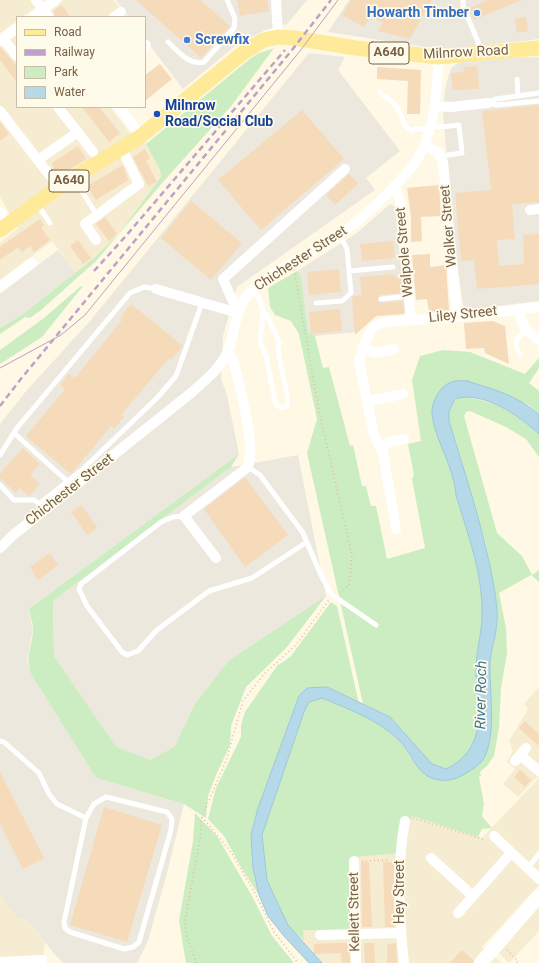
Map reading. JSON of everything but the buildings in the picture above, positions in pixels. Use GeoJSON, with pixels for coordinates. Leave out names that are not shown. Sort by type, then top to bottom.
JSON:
{"type":"FeatureCollection","features":[{"type":"Feature","properties":{"kind":"main road","name":"Milnrow Road"},"geometry":{"type":"LineString","coordinates":[[3,222],[36,204],[141,136],[251,47],[264,40],[278,37],[390,53],[438,57],[539,48]]}},
{"type":"Feature","properties":{"kind":"main road"},"geometry":{"type":"LineString","coordinates":[[481,963],[539,896]]}},
{"type":"Feature","properties":{"kind":"street"},"geometry":{"type":"LineString","coordinates":[[36,0],[46,13]]}},
{"type":"Feature","properties":{"kind":"street"},"geometry":{"type":"LineString","coordinates":[[36,16],[46,13],[56,0]]}},
{"type":"Feature","properties":{"kind":"street"},"geometry":{"type":"LineString","coordinates":[[276,0],[278,37]]}},
{"type":"Feature","properties":{"kind":"street"},"geometry":{"type":"LineString","coordinates":[[16,29],[2,40],[16,55]]}},
{"type":"Feature","properties":{"kind":"street","name":"Chichester Street"},"geometry":{"type":"LineString","coordinates":[[0,548],[42,507],[190,393],[216,370],[227,353],[238,314],[253,290],[270,276],[340,235],[394,186],[425,146],[434,106],[438,57]]}},
{"type":"Feature","properties":{"kind":"street"},"geometry":{"type":"LineString","coordinates":[[434,106],[451,107],[488,103]]}},
{"type":"Feature","properties":{"kind":"street"},"geometry":{"type":"LineString","coordinates":[[59,108],[93,152]]}},
{"type":"Feature","properties":{"kind":"street"},"geometry":{"type":"LineString","coordinates":[[120,108],[141,136]]}},
{"type":"Feature","properties":{"kind":"street"},"geometry":{"type":"LineString","coordinates":[[0,111],[51,177]]}},
{"type":"Feature","properties":{"kind":"street"},"geometry":{"type":"LineString","coordinates":[[38,160],[78,132]]}},
{"type":"Feature","properties":{"kind":"street"},"geometry":{"type":"LineString","coordinates":[[425,146],[438,152],[441,158]]}},
{"type":"Feature","properties":{"kind":"street"},"geometry":{"type":"LineString","coordinates":[[96,240],[85,224],[139,184],[122,149]]}},
{"type":"Feature","properties":{"kind":"street","name":"Walker Street"},"geometry":{"type":"LineString","coordinates":[[441,158],[443,162],[457,317]]}},
{"type":"Feature","properties":{"kind":"street"},"geometry":{"type":"LineString","coordinates":[[238,314],[223,279],[345,169]]}},
{"type":"Feature","properties":{"kind":"street","name":"Walpole Street"},"geometry":{"type":"LineString","coordinates":[[394,186],[400,200],[411,320]]}},
{"type":"Feature","properties":{"kind":"street"},"geometry":{"type":"LineString","coordinates":[[1,283],[32,263]]}},
{"type":"Feature","properties":{"kind":"street"},"geometry":{"type":"LineString","coordinates":[[156,289],[238,314]]}},
{"type":"Feature","properties":{"kind":"street","name":"Liley Street"},"geometry":{"type":"LineString","coordinates":[[362,348],[369,332],[376,325],[387,322],[457,317],[539,307]]}},
{"type":"Feature","properties":{"kind":"street"},"geometry":{"type":"LineString","coordinates":[[519,309],[523,326],[526,331],[538,338]]}},
{"type":"Feature","properties":{"kind":"street"},"geometry":{"type":"LineString","coordinates":[[394,349],[375,353],[362,348],[358,360],[374,435],[382,453],[396,529]]}},
{"type":"Feature","properties":{"kind":"street"},"geometry":{"type":"LineString","coordinates":[[216,558],[184,516],[248,466],[251,453],[248,427],[233,359],[227,353]]}},
{"type":"Feature","properties":{"kind":"street"},"geometry":{"type":"LineString","coordinates":[[367,401],[402,394]]}},
{"type":"Feature","properties":{"kind":"street"},"geometry":{"type":"LineString","coordinates":[[380,447],[389,442],[404,439]]}},
{"type":"Feature","properties":{"kind":"street"},"geometry":{"type":"LineString","coordinates":[[520,755],[539,771]]}},
{"type":"Feature","properties":{"kind":"street","name":"Hey Street"},"geometry":{"type":"LineString","coordinates":[[404,963],[400,933],[400,844],[405,822]]}},
{"type":"Feature","properties":{"kind":"street"},"geometry":{"type":"LineString","coordinates":[[490,838],[511,852],[539,879]]}},
{"type":"Feature","properties":{"kind":"street"},"geometry":{"type":"LineString","coordinates":[[458,913],[511,852]]}},
{"type":"Feature","properties":{"kind":"street"},"geometry":{"type":"LineString","coordinates":[[431,858],[473,896]]}},
{"type":"Feature","properties":{"kind":"street","name":"Kellett Street"},"geometry":{"type":"LineString","coordinates":[[354,861],[356,963]]}},
{"type":"Feature","properties":{"kind":"street"},"geometry":{"type":"LineString","coordinates":[[320,935],[400,933]]}},
{"type":"Feature","properties":{"kind":"street"},"geometry":{"type":"LineString","coordinates":[[0,962],[42,960]]}},
{"type":"Feature","properties":{"kind":"lane"},"geometry":{"type":"LineString","coordinates":[[168,42],[192,62],[204,62],[234,28],[235,18],[226,0]]}},
{"type":"Feature","properties":{"kind":"lane"},"geometry":{"type":"LineString","coordinates":[[463,0],[463,6],[478,42],[480,54]]}},
{"type":"Feature","properties":{"kind":"lane"},"geometry":{"type":"LineString","coordinates":[[517,79],[518,96]]}},
{"type":"Feature","properties":{"kind":"lane"},"geometry":{"type":"LineString","coordinates":[[380,92],[395,105],[400,118],[408,129],[412,131],[415,129],[430,127],[459,125],[462,153],[448,155],[441,158]]}},
{"type":"Feature","properties":{"kind":"lane"},"geometry":{"type":"LineString","coordinates":[[488,103],[496,99],[539,93]]}},
{"type":"Feature","properties":{"kind":"lane"},"geometry":{"type":"LineString","coordinates":[[488,103],[497,105],[539,101]]}},
{"type":"Feature","properties":{"kind":"lane"},"geometry":{"type":"LineString","coordinates":[[81,190],[97,215]]}},
{"type":"Feature","properties":{"kind":"lane"},"geometry":{"type":"LineString","coordinates":[[36,204],[50,223]]}},
{"type":"Feature","properties":{"kind":"lane"},"geometry":{"type":"LineString","coordinates":[[316,303],[342,301],[351,293],[347,249],[340,235]]}},
{"type":"Feature","properties":{"kind":"lane"},"geometry":{"type":"LineString","coordinates":[[349,271],[393,267]]}},
{"type":"Feature","properties":{"kind":"lane"},"geometry":{"type":"LineString","coordinates":[[0,454],[14,433],[130,294],[144,287],[156,289]]}},
{"type":"Feature","properties":{"kind":"lane"},"geometry":{"type":"LineString","coordinates":[[253,290],[260,300],[263,312],[260,342],[266,356],[276,405],[282,408],[287,406],[288,400],[278,351],[278,342],[268,317],[263,312]]}},
{"type":"Feature","properties":{"kind":"lane"},"geometry":{"type":"LineString","coordinates":[[382,299],[409,296]]}},
{"type":"Feature","properties":{"kind":"lane"},"geometry":{"type":"LineString","coordinates":[[0,485],[14,500],[34,500],[42,507],[67,481],[157,398],[176,376],[202,303]]}},
{"type":"Feature","properties":{"kind":"lane"},"geometry":{"type":"LineString","coordinates":[[520,355],[516,347],[516,340],[526,331]]}},
{"type":"Feature","properties":{"kind":"lane"},"geometry":{"type":"LineString","coordinates":[[14,433],[67,481]]}},
{"type":"Feature","properties":{"kind":"lane"},"geometry":{"type":"LineString","coordinates":[[248,466],[260,475],[304,533],[322,579],[331,594],[376,625]]}},
{"type":"Feature","properties":{"kind":"lane"},"geometry":{"type":"LineString","coordinates":[[184,516],[173,517],[161,522],[81,584],[79,589],[86,606],[122,652],[127,654],[138,651],[157,630],[208,591],[252,578],[307,542]]}},
{"type":"Feature","properties":{"kind":"lane"},"geometry":{"type":"LineString","coordinates":[[0,741],[4,742],[40,773],[49,794],[57,804],[86,818]]}},
{"type":"Feature","properties":{"kind":"lane"},"geometry":{"type":"LineString","coordinates":[[106,797],[167,812],[172,819],[171,830],[139,942],[133,948],[124,949],[70,932],[65,928],[64,922],[86,818],[94,804],[106,797]]}},
{"type":"Feature","properties":{"kind":"lane"},"geometry":{"type":"LineString","coordinates":[[527,869],[539,854]]}},
{"type":"Feature","properties":{"kind":"path"},"geometry":{"type":"LineString","coordinates":[[202,817],[231,852],[256,895],[274,932],[298,963]]}},
{"type":"Feature","properties":{"kind":"path"},"geometry":{"type":"LineString","coordinates":[[405,822],[414,818],[490,838]]}},
{"type":"Feature","properties":{"kind":"path"},"geometry":{"type":"LineString","coordinates":[[196,963],[186,933],[185,920],[195,873],[201,834],[201,819]]}},
{"type":"Feature","properties":{"kind":"path"},"geometry":{"type":"LineString","coordinates":[[354,861],[400,859]]}},
{"type":"Feature","properties":{"kind":"path"},"geometry":{"type":"LineString","coordinates":[[498,942],[517,960],[517,963]]}},
{"type":"Feature","properties":{"kind":"shaded area"},"geometry":{"type":"Polygon","coordinates":[[[0,0],[46,0],[23,16],[16,16],[16,22],[0,33],[0,0]]]}},
{"type":"Feature","properties":{"kind":"shaded area"},"geometry":{"type":"Polygon","coordinates":[[[63,0],[114,0],[127,16],[40,16],[63,0]]]}},
{"type":"Feature","properties":{"kind":"shaded area"},"geometry":{"type":"Polygon","coordinates":[[[116,0],[307,0],[287,24],[265,30],[234,47],[183,89],[146,40],[146,16],[128,16],[116,0]]]}},
{"type":"Feature","properties":{"kind":"shaded area"},"geometry":{"type":"Polygon","coordinates":[[[349,0],[539,0],[539,39],[452,49],[425,47],[328,32],[349,0]]]}},
{"type":"Feature","properties":{"kind":"shaded area"},"geometry":{"type":"Polygon","coordinates":[[[16,34],[16,108],[111,108],[130,133],[146,144],[160,170],[161,177],[118,235],[94,258],[76,272],[52,241],[0,280],[0,243],[18,228],[0,197],[0,45],[16,34]]]}},
{"type":"Feature","properties":{"kind":"shaded area"},"geometry":{"type":"Polygon","coordinates":[[[309,53],[345,57],[338,70],[400,151],[366,178],[375,190],[237,287],[223,336],[221,379],[227,395],[239,454],[30,608],[29,614],[33,628],[27,661],[31,674],[96,778],[184,804],[148,941],[137,963],[64,963],[56,956],[28,920],[17,917],[0,893],[0,424],[27,390],[90,321],[309,53]]]}},
{"type":"Feature","properties":{"kind":"shaded area"},"geometry":{"type":"Polygon","coordinates":[[[539,57],[539,301],[472,309],[463,305],[455,247],[443,115],[445,89],[451,68],[461,61],[539,57]]]}},
{"type":"Feature","properties":{"kind":"shaded area"},"geometry":{"type":"Polygon","coordinates":[[[390,204],[396,207],[406,313],[376,316],[358,332],[315,336],[308,332],[301,276],[297,271],[357,233],[390,204]]]}},
{"type":"Feature","properties":{"kind":"shaded area"},"geometry":{"type":"Polygon","coordinates":[[[58,250],[76,272],[23,314],[0,328],[0,294],[58,250]]]}},
{"type":"Feature","properties":{"kind":"shaded area"},"geometry":{"type":"Polygon","coordinates":[[[298,455],[326,596],[228,661],[195,704],[174,747],[150,760],[116,748],[54,656],[53,601],[231,467],[298,455]]]}},
{"type":"Feature","properties":{"kind":"shaded area"},"geometry":{"type":"Polygon","coordinates":[[[539,687],[539,775],[518,797],[503,784],[515,769],[507,762],[513,751],[509,741],[528,709],[524,704],[539,687]]]}},
{"type":"Feature","properties":{"kind":"shaded area"},"geometry":{"type":"Polygon","coordinates":[[[539,778],[539,885],[482,947],[502,963],[322,963],[304,941],[303,930],[351,931],[352,856],[402,853],[402,842],[412,816],[482,838],[539,778]]]}},
{"type":"Feature","properties":{"kind":"shaded area"},"geometry":{"type":"Polygon","coordinates":[[[0,893],[8,903],[28,920],[45,942],[42,963],[0,963],[0,893]]]}},
{"type":"Feature","properties":{"kind":"shaded area"},"geometry":{"type":"Polygon","coordinates":[[[539,905],[539,931],[509,963],[497,951],[539,905]]]}},
{"type":"Feature","properties":{"kind":"green space"},"geometry":{"type":"Polygon","coordinates":[[[274,48],[232,105],[163,182],[96,261],[41,310],[30,318],[25,317],[0,334],[0,328],[23,314],[94,258],[118,235],[161,177],[160,170],[146,144],[251,58],[259,53],[274,48]]]}},
{"type":"Feature","properties":{"kind":"green space"},"geometry":{"type":"Polygon","coordinates":[[[297,271],[301,276],[308,332],[315,336],[323,368],[329,367],[350,446],[353,445],[362,486],[366,486],[371,506],[376,506],[387,559],[425,548],[412,479],[414,475],[408,444],[421,441],[412,380],[420,356],[443,350],[470,352],[525,374],[539,358],[539,368],[529,383],[539,391],[539,415],[529,405],[467,381],[432,414],[455,481],[456,495],[477,566],[482,610],[476,670],[479,694],[478,730],[471,749],[465,756],[446,769],[432,764],[390,717],[363,704],[307,453],[317,419],[299,334],[291,321],[275,315],[270,307],[268,288],[297,271]]]}},
{"type":"Feature","properties":{"kind":"green space"},"geometry":{"type":"Polygon","coordinates":[[[81,286],[83,286],[42,337],[0,364],[0,350],[44,318],[81,286]]]}},
{"type":"Feature","properties":{"kind":"green space"},"geometry":{"type":"Polygon","coordinates":[[[461,397],[472,398],[503,408],[531,426],[539,434],[539,457],[526,439],[506,427],[470,411],[466,412],[464,416],[497,533],[522,556],[532,575],[539,570],[539,582],[531,575],[499,593],[506,628],[507,653],[501,688],[499,728],[494,756],[487,766],[480,772],[481,776],[479,777],[484,804],[482,816],[492,828],[482,829],[478,837],[412,816],[402,842],[402,853],[352,857],[351,931],[303,930],[304,941],[287,925],[267,880],[262,835],[304,712],[309,702],[322,698],[358,712],[371,719],[399,740],[410,758],[421,770],[438,780],[447,780],[464,774],[483,759],[490,660],[498,622],[495,593],[486,544],[449,421],[450,406],[454,401],[461,397]]]}},
{"type":"Feature","properties":{"kind":"green space"},"geometry":{"type":"Polygon","coordinates":[[[239,454],[231,467],[53,601],[54,656],[116,747],[150,760],[174,747],[195,704],[228,661],[326,596],[287,647],[246,687],[231,726],[230,745],[208,796],[206,818],[184,804],[96,778],[31,674],[29,667],[29,656],[33,624],[30,608],[239,454]]]}},
{"type":"Feature","properties":{"kind":"green space"},"geometry":{"type":"Polygon","coordinates":[[[331,602],[337,606],[359,704],[327,687],[299,696],[258,808],[251,835],[253,868],[259,895],[242,869],[224,836],[208,819],[216,788],[241,737],[241,725],[245,712],[277,666],[291,656],[331,602]]]}},
{"type":"Feature","properties":{"kind":"green space"},"geometry":{"type":"Polygon","coordinates":[[[195,813],[217,836],[253,898],[272,936],[294,963],[186,963],[179,921],[193,841],[195,813]]]}},
{"type":"Feature","properties":{"kind":"water","name":"River Roch"},"geometry":{"type":"Polygon","coordinates":[[[454,381],[467,381],[496,390],[514,398],[531,408],[539,415],[539,434],[522,420],[500,406],[477,398],[466,397],[455,399],[449,411],[449,421],[475,507],[495,593],[497,623],[490,662],[492,711],[488,748],[481,762],[462,776],[447,780],[432,778],[420,770],[398,739],[381,726],[362,715],[322,698],[309,702],[304,712],[262,835],[267,880],[276,900],[288,925],[322,963],[309,963],[268,916],[259,895],[253,868],[251,835],[258,808],[299,696],[307,688],[327,687],[390,717],[432,764],[446,769],[464,756],[470,748],[477,730],[479,719],[479,694],[476,673],[482,618],[481,595],[477,566],[456,495],[455,484],[437,434],[432,414],[433,405],[437,395],[444,387],[454,381]]]}},
{"type":"Feature","properties":{"kind":"tram line"},"geometry":{"type":"LineString","coordinates":[[0,368],[61,335],[85,315],[300,51],[338,0]]}},
{"type":"Feature","properties":{"kind":"railway"},"geometry":{"type":"LineString","coordinates":[[0,406],[292,50],[331,0]]}},
{"type":"Feature","properties":{"kind":"railway"},"geometry":{"type":"LineString","coordinates":[[94,271],[125,237],[285,50]]}},
{"type":"Feature","properties":{"kind":"place","name":"Howarth Timber"},"geometry":{"type":"Point","coordinates":[477,13]}},
{"type":"Feature","properties":{"kind":"place","name":"Screwfix"},"geometry":{"type":"Point","coordinates":[187,40]}},
{"type":"Feature","properties":{"kind":"place","name":"Milnrow Road/Social Club"},"geometry":{"type":"Point","coordinates":[157,114]}}]}
